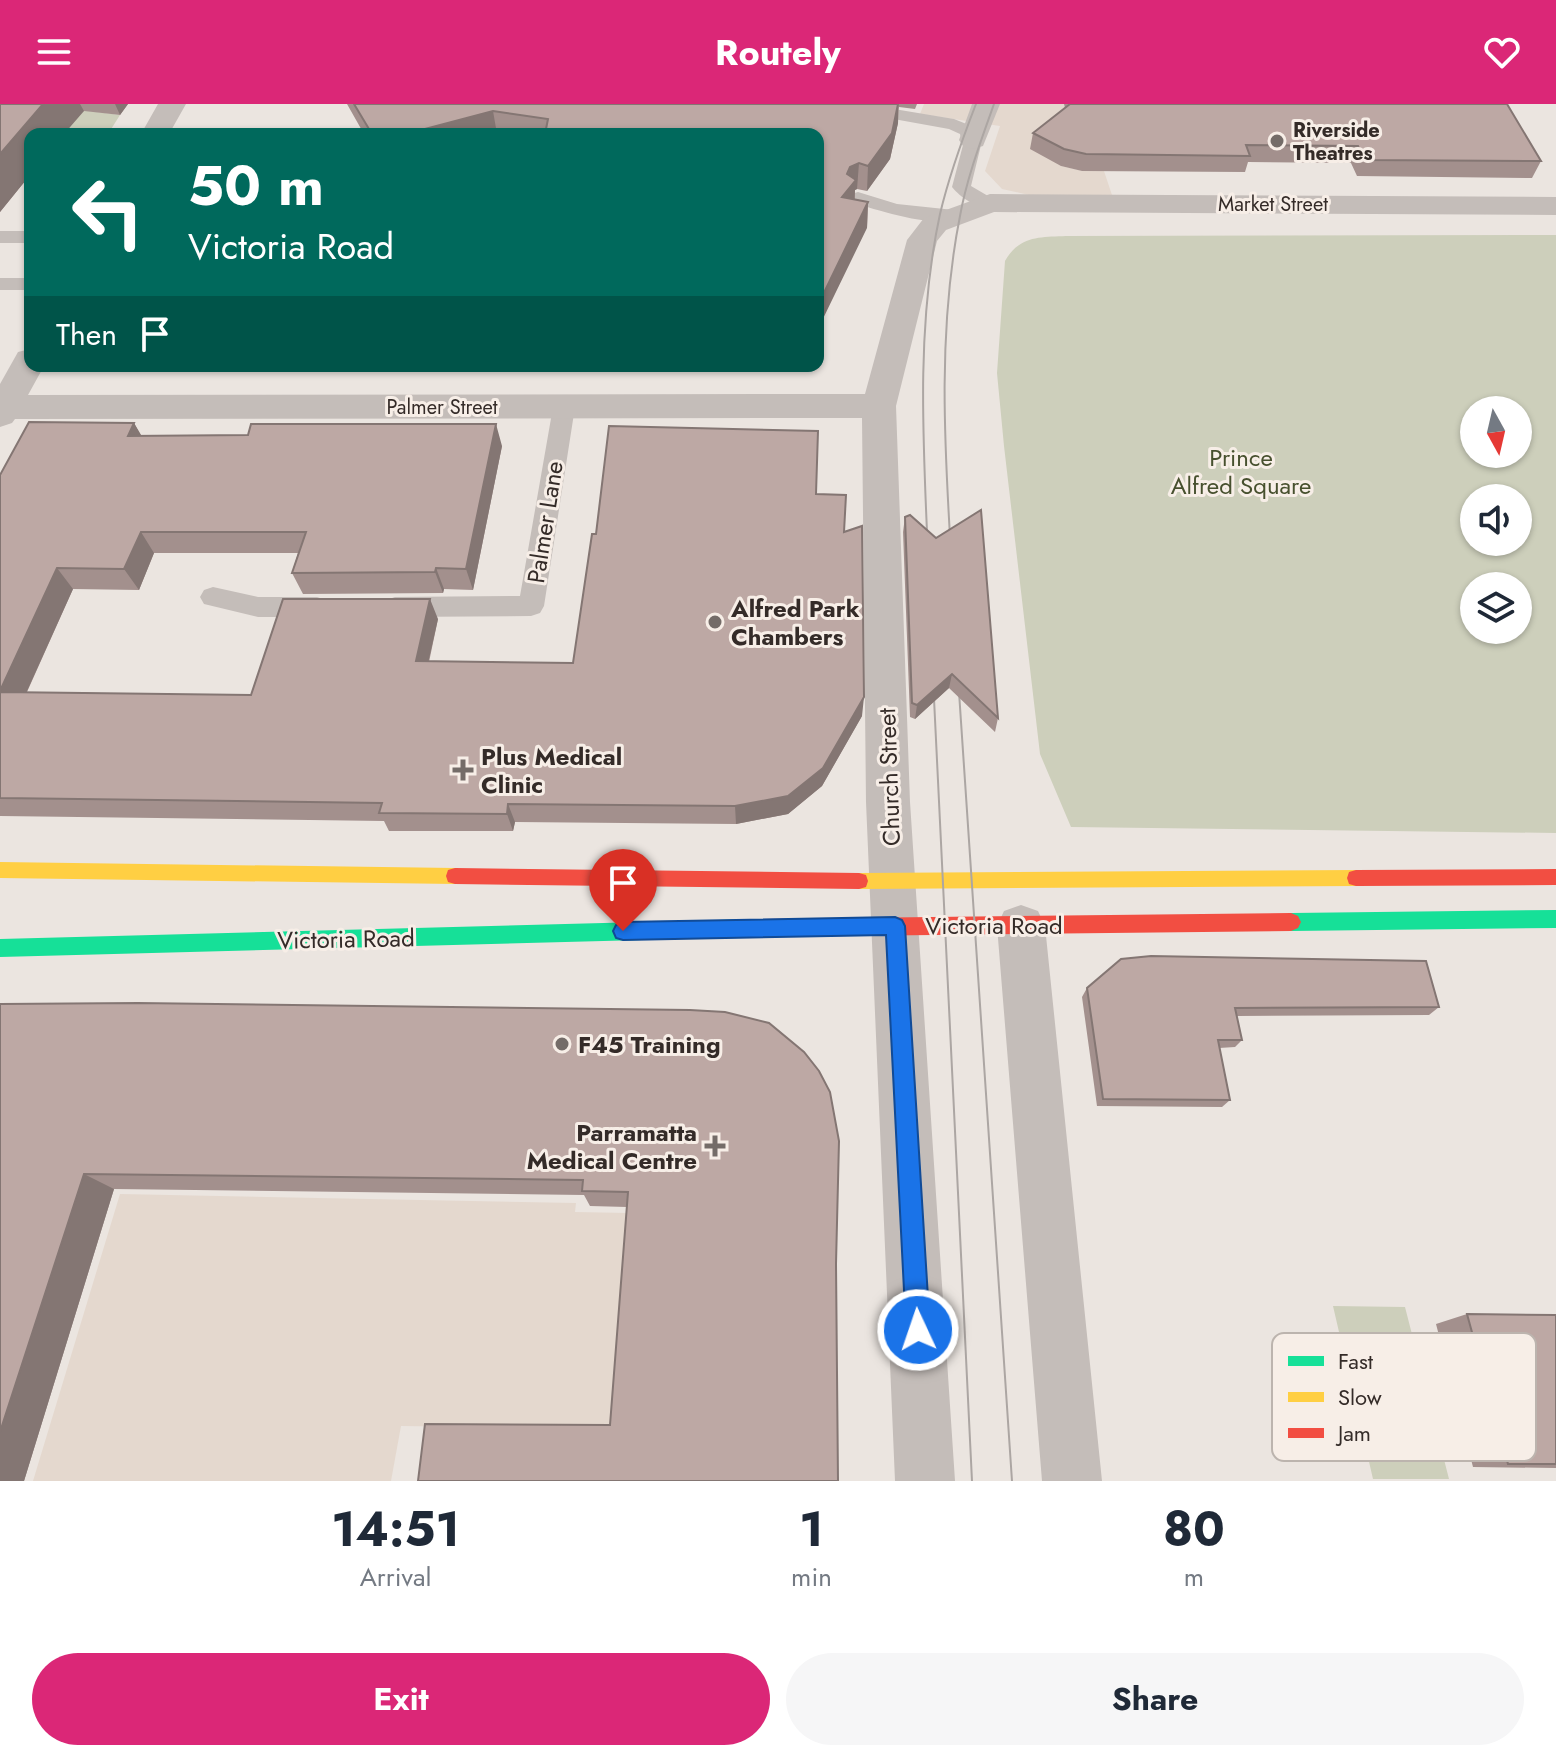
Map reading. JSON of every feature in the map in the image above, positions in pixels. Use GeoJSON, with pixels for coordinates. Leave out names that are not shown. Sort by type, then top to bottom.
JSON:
{"type":"FeatureCollection","features":[{"type":"Feature","properties":{"kind":"main road","name":"Victoria Road"},"geometry":{"type":"LineString","coordinates":[[0,870],[895,903],[1021,926],[1556,919]]}},
{"type":"Feature","properties":{"kind":"main road","name":"Victoria Road"},"geometry":{"type":"LineString","coordinates":[[0,948],[895,903],[1556,877]]}},
{"type":"Feature","properties":{"kind":"street"},"geometry":{"type":"LineString","coordinates":[[158,128],[172,104]]}},
{"type":"Feature","properties":{"kind":"street"},"geometry":{"type":"LineString","coordinates":[[968,134],[986,104]]}},
{"type":"Feature","properties":{"kind":"street","name":"Market Street"},"geometry":{"type":"LineString","coordinates":[[990,203],[1556,206]]}},
{"type":"Feature","properties":{"kind":"street","name":"Church Street"},"geometry":{"type":"LineString","coordinates":[[925,1481],[888,802],[879,406],[922,240],[935,224],[990,203]]}},
{"type":"Feature","properties":{"kind":"street"},"geometry":{"type":"LineString","coordinates":[[2,411],[24,371]]}},
{"type":"Feature","properties":{"kind":"street","name":"Palmer Street"},"geometry":{"type":"LineString","coordinates":[[2,411],[879,406]]}},
{"type":"Feature","properties":{"kind":"street"},"geometry":{"type":"LineString","coordinates":[[1021,926],[1072,1481]]}},
{"type":"Feature","properties":{"kind":"lane"},"geometry":{"type":"LineString","coordinates":[[894,114],[968,134],[961,187],[990,203]]}},
{"type":"Feature","properties":{"kind":"lane"},"geometry":{"type":"LineString","coordinates":[[858,198],[895,210],[954,216]]}},
{"type":"Feature","properties":{"kind":"lane"},"geometry":{"type":"LineString","coordinates":[[0,237],[24,237]]}},
{"type":"Feature","properties":{"kind":"lane"},"geometry":{"type":"LineString","coordinates":[[0,284],[24,284]]}},
{"type":"Feature","properties":{"kind":"lane","name":"Palmer Lane"},"geometry":{"type":"LineString","coordinates":[[378,607],[531,606],[564,407]]}},
{"type":"Feature","properties":{"kind":"lane"},"geometry":{"type":"LineString","coordinates":[[213,597],[258,607],[347,607]]}},
{"type":"Feature","properties":{"kind":"green space"},"geometry":{"type":"Polygon","coordinates":[[[0,104],[36,104],[120,115],[112,128],[24,128],[0,104]]]}},
{"type":"Feature","properties":{"kind":"green space","name":"Prince Alfred Square"},"geometry":{"type":"Polygon","coordinates":[[[1556,235],[1556,833],[1071,827],[1040,754],[997,373],[1005,261],[1024,242],[1039,238],[1556,235]]]}},
{"type":"Feature","properties":{"kind":"green space"},"geometry":{"type":"Polygon","coordinates":[[[1333,1306],[1405,1307],[1412,1333],[1339,1333],[1333,1306]]]}},
{"type":"Feature","properties":{"kind":"green space"},"geometry":{"type":"Polygon","coordinates":[[[1369,1461],[1444,1461],[1449,1479],[1373,1479],[1369,1461]]]}},
{"type":"Feature","properties":{"kind":"shaded area"},"geometry":{"type":"Polygon","coordinates":[[[924,104],[1064,104],[1069,127],[1061,166],[1083,171],[1103,168],[1112,195],[1029,195],[1002,189],[985,171],[1000,126],[920,114],[924,104]]]}},
{"type":"Feature","properties":{"kind":"shaded area"},"geometry":{"type":"Polygon","coordinates":[[[120,1194],[576,1203],[575,1212],[629,1213],[611,1429],[401,1426],[391,1481],[33,1481],[120,1194]]]}},
{"type":"Feature","properties":{"kind":"building"},"geometry":{"type":"Polygon","coordinates":[[[0,104],[43,104],[0,154],[0,104]]]}},
{"type":"Feature","properties":{"kind":"building"},"geometry":{"type":"Polygon","coordinates":[[[354,104],[898,104],[892,133],[868,166],[859,163],[850,167],[847,174],[856,180],[842,197],[868,202],[824,293],[824,128],[546,128],[548,119],[493,111],[429,128],[368,128],[354,104]]]}},
{"type":"Feature","properties":{"kind":"building","name":"Riverside Theatres"},"geometry":{"type":"Polygon","coordinates":[[[1070,104],[1507,104],[1541,161],[1364,160],[1358,146],[1246,145],[1250,156],[1086,154],[1064,149],[1033,133],[1070,104]]]}},
{"type":"Feature","properties":{"kind":"building"},"geometry":{"type":"Polygon","coordinates":[[[29,422],[134,423],[128,436],[248,435],[251,424],[496,424],[466,569],[292,573],[306,532],[141,532],[124,569],[57,568],[0,691],[0,475],[29,422]]]}},
{"type":"Feature","properties":{"kind":"building"},"geometry":{"type":"Polygon","coordinates":[[[609,426],[818,431],[816,494],[846,495],[844,532],[862,526],[864,697],[823,768],[788,796],[735,806],[508,804],[507,814],[379,813],[382,803],[0,798],[0,692],[251,695],[283,599],[430,599],[416,661],[573,663],[592,534],[596,534],[609,426]]]}},
{"type":"Feature","properties":{"kind":"building"},"geometry":{"type":"Polygon","coordinates":[[[981,510],[998,718],[952,674],[917,705],[912,703],[905,517],[910,515],[936,538],[981,510]]]}},
{"type":"Feature","properties":{"kind":"building"},"geometry":{"type":"Polygon","coordinates":[[[1151,956],[1426,961],[1439,1007],[1235,1008],[1242,1040],[1218,1040],[1230,1100],[1103,1099],[1087,988],[1121,959],[1151,956]]]}},
{"type":"Feature","properties":{"kind":"building"},"geometry":{"type":"Polygon","coordinates":[[[0,1004],[690,1010],[725,1012],[769,1023],[804,1052],[819,1071],[830,1092],[839,1141],[836,1264],[838,1481],[418,1481],[425,1424],[610,1425],[628,1192],[582,1191],[583,1180],[84,1174],[0,1432],[0,1004]]]}},
{"type":"Feature","properties":{"kind":"building"},"geometry":{"type":"Polygon","coordinates":[[[1467,1314],[1556,1315],[1556,1464],[1508,1464],[1507,1461],[1536,1461],[1536,1333],[1472,1333],[1467,1314]]]}},
{"type":"Feature","properties":{"kind":"tram line"},"geometry":{"type":"LineString","coordinates":[[928,554],[923,383],[927,298],[932,256],[947,186],[976,104]]}},
{"type":"Feature","properties":{"kind":"tram line"},"geometry":{"type":"LineString","coordinates":[[951,553],[945,426],[948,300],[963,202],[994,104]]}},
{"type":"Feature","properties":{"kind":"tram line"},"geometry":{"type":"LineString","coordinates":[[958,677],[1012,1481]]}},
{"type":"Feature","properties":{"kind":"tram line"},"geometry":{"type":"LineString","coordinates":[[933,678],[972,1481]]}},
{"type":"Feature","properties":{"kind":"traffic: fast"},"geometry":{"type":"LineString","coordinates":[[1291,922],[1556,919]]}},
{"type":"Feature","properties":{"kind":"traffic: fast"},"geometry":{"type":"LineString","coordinates":[[0,948],[756,928]]}},
{"type":"Feature","properties":{"kind":"traffic: slow"},"geometry":{"type":"LineString","coordinates":[[0,870],[455,876]]}},
{"type":"Feature","properties":{"kind":"traffic: slow"},"geometry":{"type":"LineString","coordinates":[[859,881],[1356,878]]}},
{"type":"Feature","properties":{"kind":"traffic: jam"},"geometry":{"type":"LineString","coordinates":[[455,876],[859,881]]}},
{"type":"Feature","properties":{"kind":"traffic: jam"},"geometry":{"type":"LineString","coordinates":[[1356,878],[1556,877]]}},
{"type":"Feature","properties":{"kind":"traffic: jam"},"geometry":{"type":"LineString","coordinates":[[756,928],[1291,922]]}},
{"type":"Feature","properties":{"kind":"place","name":"Riverside Theatres"},"geometry":{"type":"Point","coordinates":[1277,141]}},
{"type":"Feature","properties":{"kind":"place","name":"Alfred Park Chambers"},"geometry":{"type":"Point","coordinates":[715,622]}},
{"type":"Feature","properties":{"kind":"place","name":"Plus Medical Clinic"},"geometry":{"type":"Point","coordinates":[463,770]}},
{"type":"Feature","properties":{"kind":"place","name":"F45 Training"},"geometry":{"type":"Point","coordinates":[562,1044]}},
{"type":"Feature","properties":{"kind":"place","name":"Parramatta Medical Centre"},"geometry":{"type":"Point","coordinates":[715,1146]}},
{"type":"Feature","properties":{"kind":"route"},"geometry":{"type":"LineString","coordinates":[[623,931],[895,926],[918,1330]]}}]}
